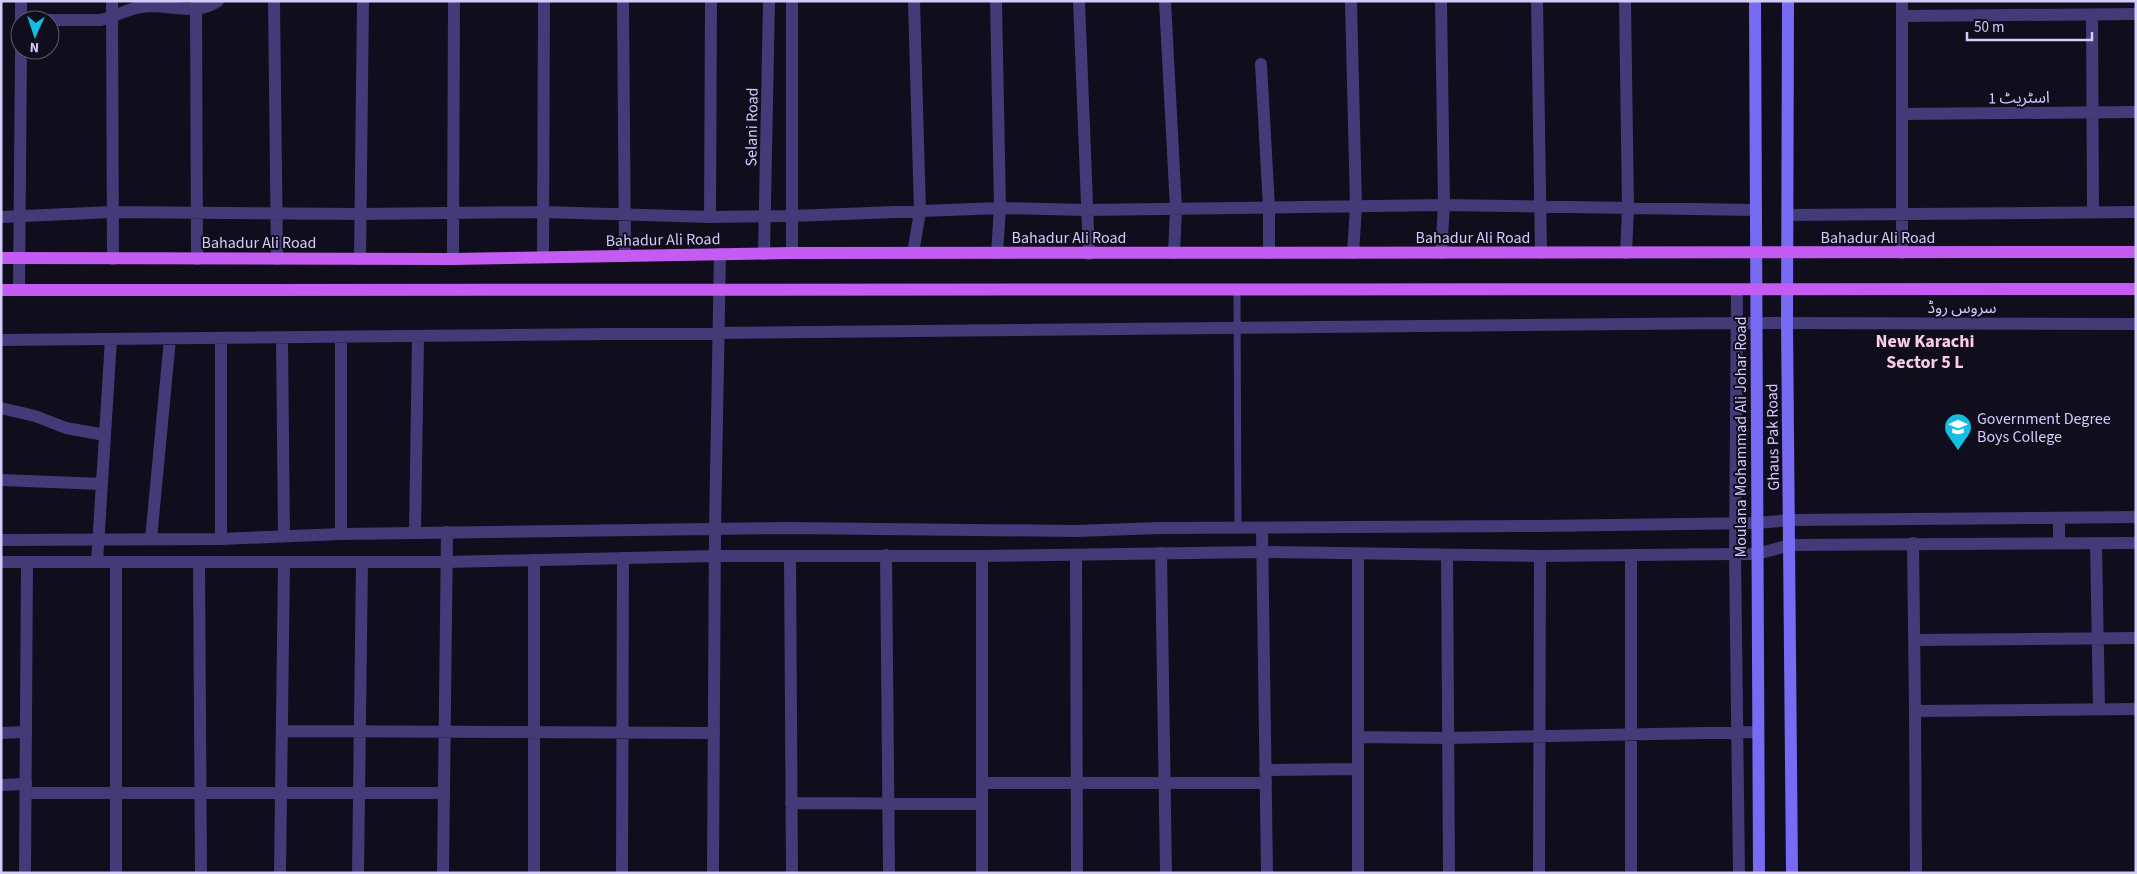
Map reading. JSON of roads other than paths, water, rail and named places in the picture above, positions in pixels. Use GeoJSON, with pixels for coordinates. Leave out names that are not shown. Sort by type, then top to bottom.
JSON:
{"type":"FeatureCollection","features":[{"type":"Feature","properties":{"kind":"main road","name":"Moulana Mohammad Ali Johar Road"},"geometry":{"type":"LineString","coordinates":[[1755,1],[1759,873]]}},
{"type":"Feature","properties":{"kind":"main road","name":"Ghaus Pak Road"},"geometry":{"type":"LineString","coordinates":[[1788,1],[1789,253],[1787,323],[1792,873]]}},
{"type":"Feature","properties":{"kind":"main road","name":"Bahadur Ali Road"},"geometry":{"type":"LineString","coordinates":[[1,258],[453,259],[792,253],[2136,252]]}},
{"type":"Feature","properties":{"kind":"main road"},"geometry":{"type":"LineString","coordinates":[[1,290],[1737,290],[2136,288]]}},
{"type":"Feature","properties":{"kind":"street"},"geometry":{"type":"LineString","coordinates":[[112,1],[113,259]]}},
{"type":"Feature","properties":{"kind":"street"},"geometry":{"type":"LineString","coordinates":[[60,20],[100,20],[112,18],[144,6],[196,5],[203,9],[218,1]]}},
{"type":"Feature","properties":{"kind":"street"},"geometry":{"type":"LineString","coordinates":[[274,1],[278,213],[277,259]]}},
{"type":"Feature","properties":{"kind":"street"},"geometry":{"type":"LineString","coordinates":[[360,259],[362,1]]}},
{"type":"Feature","properties":{"kind":"street"},"geometry":{"type":"LineString","coordinates":[[453,259],[454,1]]}},
{"type":"Feature","properties":{"kind":"street"},"geometry":{"type":"LineString","coordinates":[[543,257],[544,1]]}},
{"type":"Feature","properties":{"kind":"street"},"geometry":{"type":"LineString","coordinates":[[623,1],[625,256]]}},
{"type":"Feature","properties":{"kind":"street"},"geometry":{"type":"LineString","coordinates":[[710,217],[711,1]]}},
{"type":"Feature","properties":{"kind":"street","name":"Selani Road"},"geometry":{"type":"LineString","coordinates":[[764,254],[769,1]]}},
{"type":"Feature","properties":{"kind":"street"},"geometry":{"type":"LineString","coordinates":[[792,1],[792,253]]}},
{"type":"Feature","properties":{"kind":"street"},"geometry":{"type":"LineString","coordinates":[[914,1],[920,212],[914,253]]}},
{"type":"Feature","properties":{"kind":"street"},"geometry":{"type":"LineString","coordinates":[[996,1],[1000,208],[997,253]]}},
{"type":"Feature","properties":{"kind":"street"},"geometry":{"type":"LineString","coordinates":[[1079,1],[1089,254]]}},
{"type":"Feature","properties":{"kind":"street"},"geometry":{"type":"LineString","coordinates":[[1166,1],[1176,209],[1174,253]]}},
{"type":"Feature","properties":{"kind":"street"},"geometry":{"type":"LineString","coordinates":[[1351,1],[1356,207],[1353,253]]}},
{"type":"Feature","properties":{"kind":"street"},"geometry":{"type":"LineString","coordinates":[[1441,1],[1444,206],[1441,253]]}},
{"type":"Feature","properties":{"kind":"street"},"geometry":{"type":"LineString","coordinates":[[1537,1],[1541,253]]}},
{"type":"Feature","properties":{"kind":"street"},"geometry":{"type":"LineString","coordinates":[[1625,1],[1628,208],[1626,253]]}},
{"type":"Feature","properties":{"kind":"street"},"geometry":{"type":"LineString","coordinates":[[1902,1],[1902,253]]}},
{"type":"Feature","properties":{"kind":"street"},"geometry":{"type":"LineString","coordinates":[[196,5],[197,258]]}},
{"type":"Feature","properties":{"kind":"street"},"geometry":{"type":"LineString","coordinates":[[1902,16],[2136,14]]}},
{"type":"Feature","properties":{"kind":"street"},"geometry":{"type":"LineString","coordinates":[[2092,15],[2094,212]]}},
{"type":"Feature","properties":{"kind":"street"},"geometry":{"type":"LineString","coordinates":[[19,290],[21,60]]}},
{"type":"Feature","properties":{"kind":"street"},"geometry":{"type":"LineString","coordinates":[[1261,64],[1269,208],[1269,253]]}},
{"type":"Feature","properties":{"kind":"street","name":"اسٹریٹ 1"},"geometry":{"type":"LineString","coordinates":[[1902,114],[2136,112]]}},
{"type":"Feature","properties":{"kind":"street"},"geometry":{"type":"LineString","coordinates":[[1,217],[112,212],[361,214],[544,212],[710,217],[920,212],[1000,208],[1086,210],[1444,206],[1756,210]]}},
{"type":"Feature","properties":{"kind":"street"},"geometry":{"type":"LineString","coordinates":[[1788,216],[2136,212]]}},
{"type":"Feature","properties":{"kind":"street"},"geometry":{"type":"LineString","coordinates":[[713,873],[715,556],[720,254]]}},
{"type":"Feature","properties":{"kind":"street"},"geometry":{"type":"LineString","coordinates":[[1737,290],[1735,554],[1739,732],[1739,873]]}},
{"type":"Feature","properties":{"kind":"street","name":"سروس روڈ"},"geometry":{"type":"LineString","coordinates":[[1,340],[1238,330],[1736,323],[2136,324]]}},
{"type":"Feature","properties":{"kind":"street"},"geometry":{"type":"LineString","coordinates":[[415,533],[418,337]]}},
{"type":"Feature","properties":{"kind":"street"},"geometry":{"type":"LineString","coordinates":[[221,338],[221,539]]}},
{"type":"Feature","properties":{"kind":"street"},"geometry":{"type":"LineString","coordinates":[[341,338],[342,534]]}},
{"type":"Feature","properties":{"kind":"street"},"geometry":{"type":"LineString","coordinates":[[97,562],[112,339]]}},
{"type":"Feature","properties":{"kind":"street"},"geometry":{"type":"LineString","coordinates":[[151,539],[170,339]]}},
{"type":"Feature","properties":{"kind":"street"},"geometry":{"type":"LineString","coordinates":[[282,339],[284,536]]}},
{"type":"Feature","properties":{"kind":"street"},"geometry":{"type":"LineString","coordinates":[[1,408],[29,414],[66,428],[105,435]]}},
{"type":"Feature","properties":{"kind":"street"},"geometry":{"type":"LineString","coordinates":[[1,480],[102,484]]}},
{"type":"Feature","properties":{"kind":"street"},"geometry":{"type":"LineString","coordinates":[[1,540],[221,539],[342,534],[534,533],[716,529],[1076,531],[1160,528],[1238,529],[1757,523],[1790,520],[2136,517]]}},
{"type":"Feature","properties":{"kind":"street"},"geometry":{"type":"LineString","coordinates":[[2059,518],[2059,543]]}},
{"type":"Feature","properties":{"kind":"street"},"geometry":{"type":"LineString","coordinates":[[1262,528],[1267,873]]}},
{"type":"Feature","properties":{"kind":"street"},"geometry":{"type":"LineString","coordinates":[[443,873],[447,532]]}},
{"type":"Feature","properties":{"kind":"street"},"geometry":{"type":"LineString","coordinates":[[1913,543],[1916,640],[1916,873]]}},
{"type":"Feature","properties":{"kind":"street"},"geometry":{"type":"LineString","coordinates":[[2096,543],[2099,710]]}},
{"type":"Feature","properties":{"kind":"street"},"geometry":{"type":"LineString","coordinates":[[1,562],[447,562],[715,556],[982,556],[1262,552],[1540,556],[1757,554],[1790,545],[2136,543]]}},
{"type":"Feature","properties":{"kind":"street"},"geometry":{"type":"LineString","coordinates":[[1160,553],[1166,873]]}},
{"type":"Feature","properties":{"kind":"street"},"geometry":{"type":"LineString","coordinates":[[1358,554],[1358,873]]}},
{"type":"Feature","properties":{"kind":"street"},"geometry":{"type":"LineString","coordinates":[[1631,554],[1631,873]]}},
{"type":"Feature","properties":{"kind":"street"},"geometry":{"type":"LineString","coordinates":[[886,555],[889,873]]}},
{"type":"Feature","properties":{"kind":"street"},"geometry":{"type":"LineString","coordinates":[[1076,555],[1076,873]]}},
{"type":"Feature","properties":{"kind":"street"},"geometry":{"type":"LineString","coordinates":[[1447,555],[1449,873]]}},
{"type":"Feature","properties":{"kind":"street"},"geometry":{"type":"LineString","coordinates":[[790,556],[792,873]]}},
{"type":"Feature","properties":{"kind":"street"},"geometry":{"type":"LineString","coordinates":[[982,556],[982,873]]}},
{"type":"Feature","properties":{"kind":"street"},"geometry":{"type":"LineString","coordinates":[[1539,873],[1540,556]]}},
{"type":"Feature","properties":{"kind":"street"},"geometry":{"type":"LineString","coordinates":[[622,873],[623,558]]}},
{"type":"Feature","properties":{"kind":"street"},"geometry":{"type":"LineString","coordinates":[[534,560],[534,873]]}},
{"type":"Feature","properties":{"kind":"street"},"geometry":{"type":"LineString","coordinates":[[25,873],[28,562]]}},
{"type":"Feature","properties":{"kind":"street"},"geometry":{"type":"LineString","coordinates":[[116,562],[116,873]]}},
{"type":"Feature","properties":{"kind":"street"},"geometry":{"type":"LineString","coordinates":[[199,562],[201,873]]}},
{"type":"Feature","properties":{"kind":"street"},"geometry":{"type":"LineString","coordinates":[[280,873],[284,562]]}},
{"type":"Feature","properties":{"kind":"street"},"geometry":{"type":"LineString","coordinates":[[358,873],[362,562]]}},
{"type":"Feature","properties":{"kind":"street"},"geometry":{"type":"LineString","coordinates":[[1916,640],[2136,638]]}},
{"type":"Feature","properties":{"kind":"street"},"geometry":{"type":"LineString","coordinates":[[1915,711],[2136,709]]}},
{"type":"Feature","properties":{"kind":"street"},"geometry":{"type":"LineString","coordinates":[[283,731],[714,733]]}},
{"type":"Feature","properties":{"kind":"street"},"geometry":{"type":"LineString","coordinates":[[1,733],[26,732]]}},
{"type":"Feature","properties":{"kind":"street"},"geometry":{"type":"LineString","coordinates":[[1358,737],[1448,738],[1758,732]]}},
{"type":"Feature","properties":{"kind":"street"},"geometry":{"type":"LineString","coordinates":[[1266,770],[1358,769]]}},
{"type":"Feature","properties":{"kind":"street"},"geometry":{"type":"LineString","coordinates":[[982,783],[1266,783]]}},
{"type":"Feature","properties":{"kind":"street"},"geometry":{"type":"LineString","coordinates":[[1,785],[26,789],[116,793],[444,793]]}},
{"type":"Feature","properties":{"kind":"street"},"geometry":{"type":"LineString","coordinates":[[791,803],[982,804]]}},
{"type":"Feature","properties":{"kind":"lane"},"geometry":{"type":"LineString","coordinates":[[1237,289],[1238,529]]}},
{"type":"Feature","properties":{"kind":"place","name":"Government Degree Boys College"},"geometry":{"type":"Point","coordinates":[1958,451]}},
{"type":"Feature","properties":{"kind":"district","name":"New Karachi Sector 5 L"},"geometry":{"type":"Point","coordinates":[1925,351]}}]}
